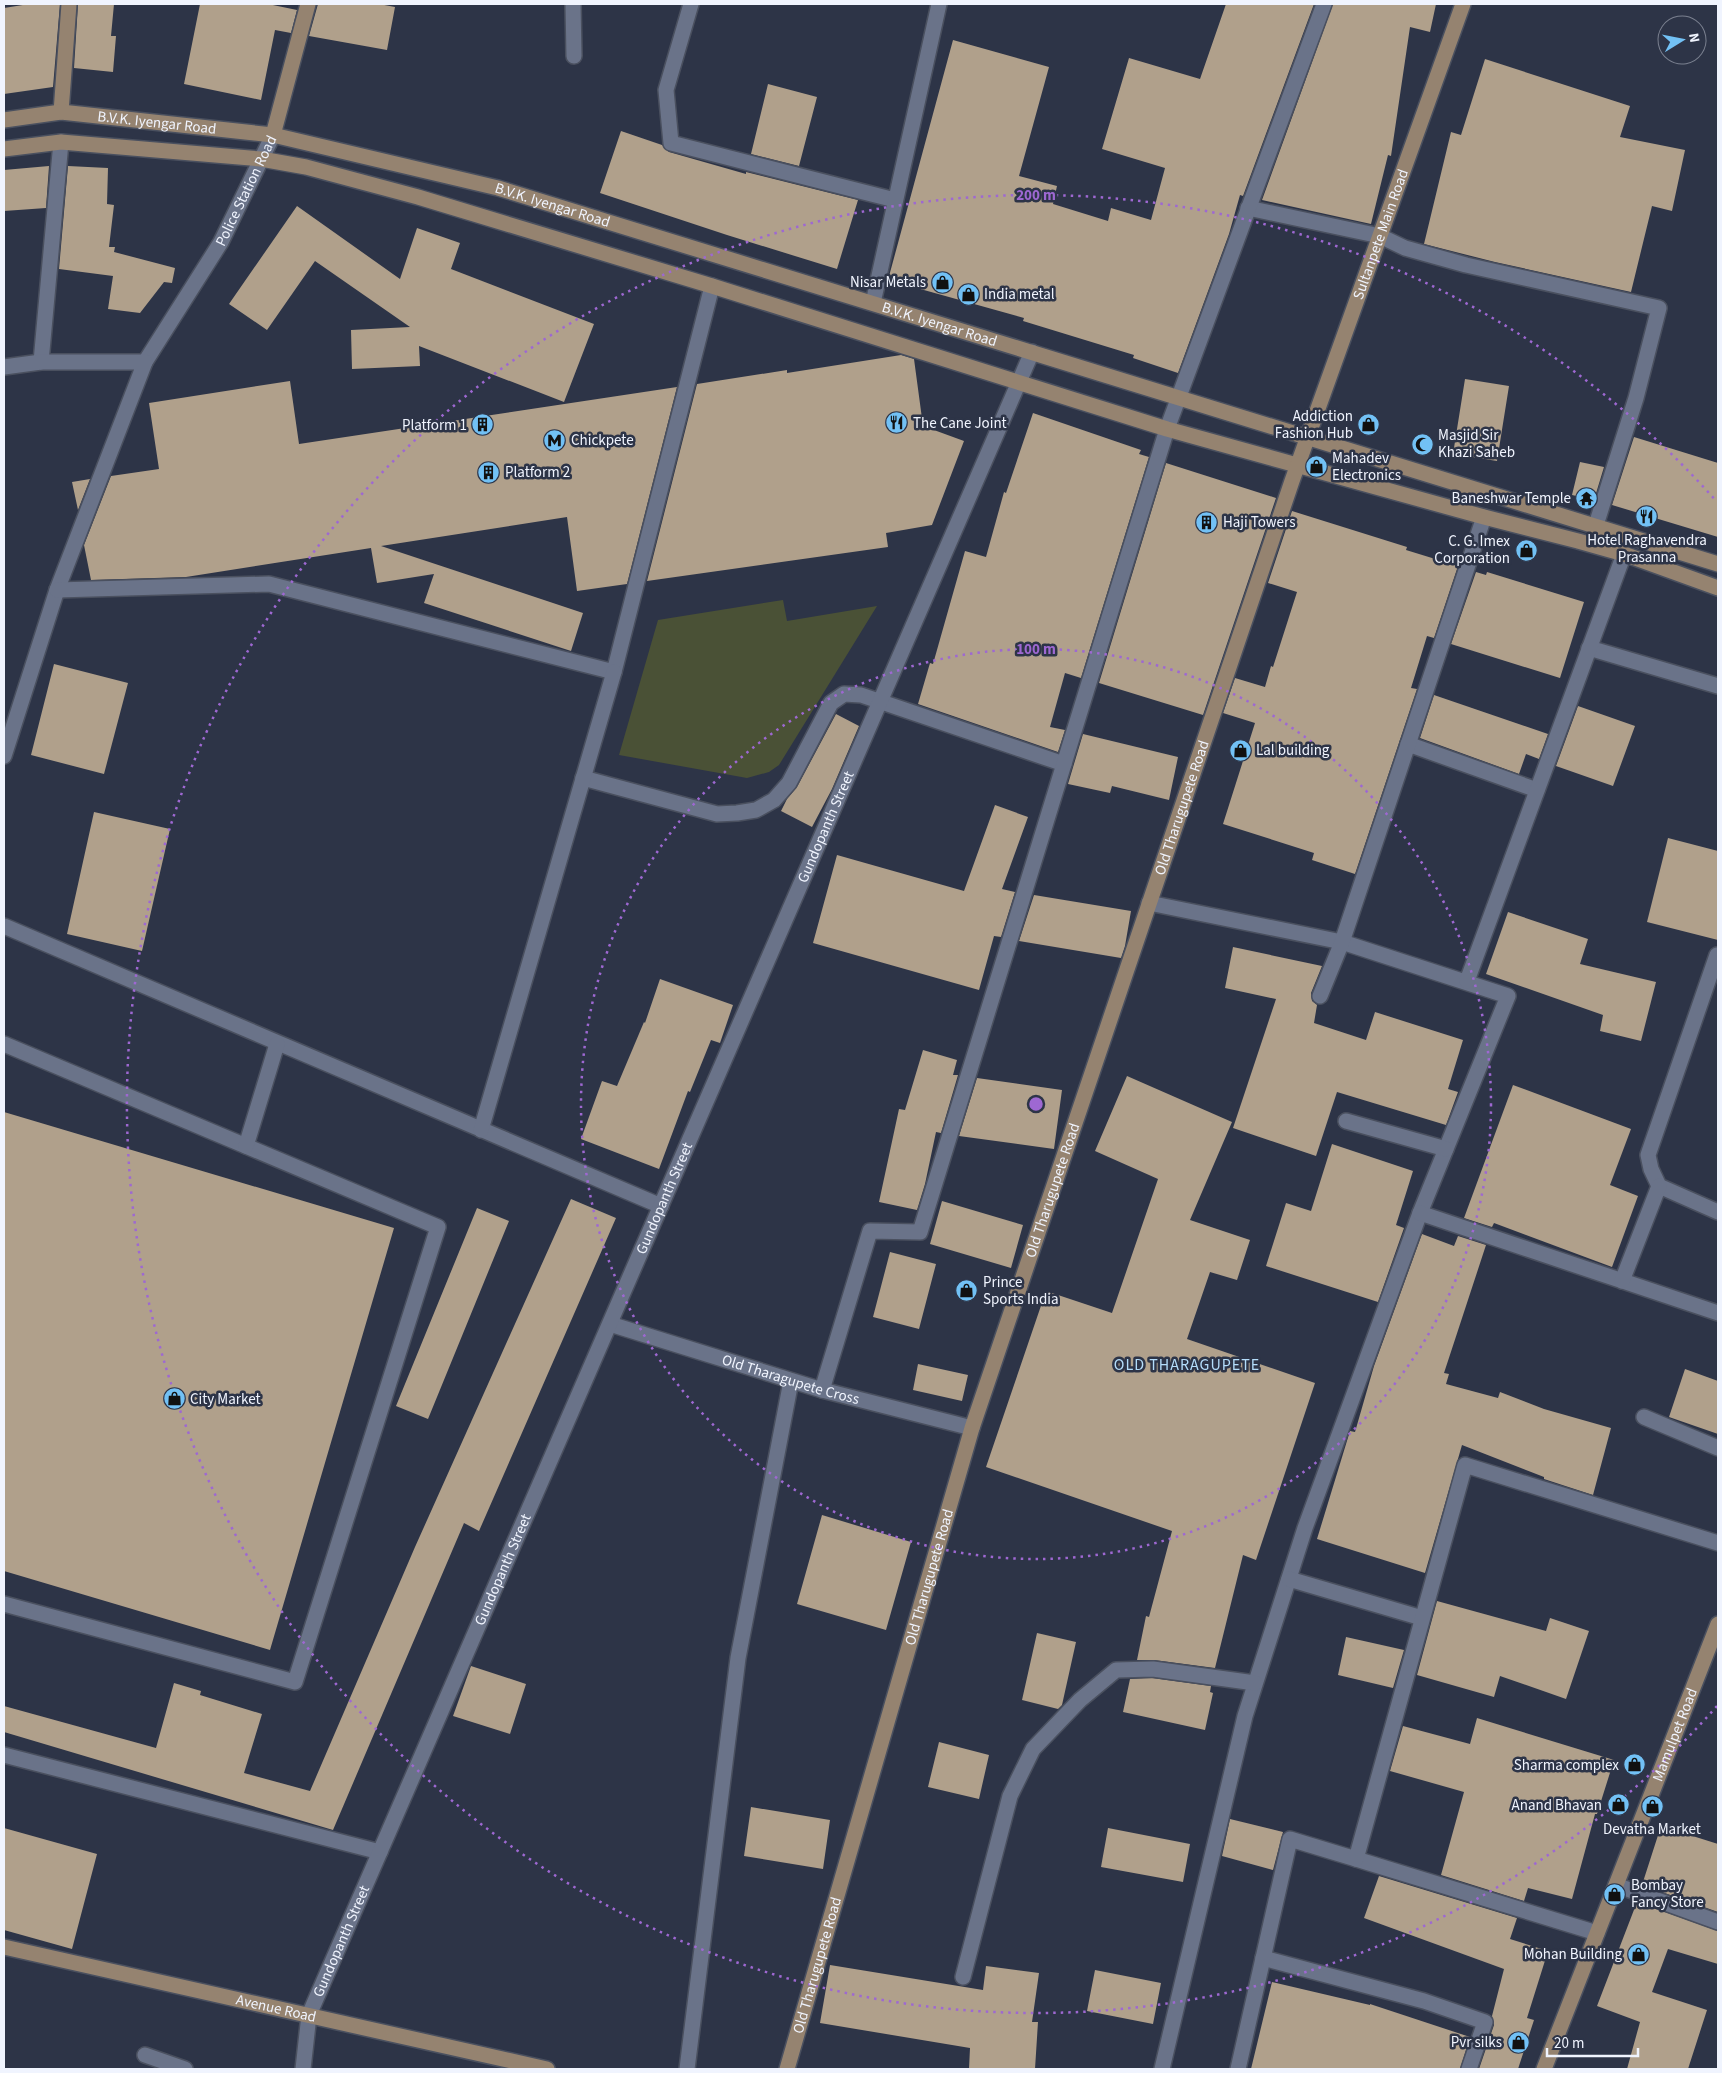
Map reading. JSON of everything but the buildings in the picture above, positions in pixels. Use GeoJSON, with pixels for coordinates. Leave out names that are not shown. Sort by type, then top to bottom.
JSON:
{"type":"FeatureCollection","features":[{"type":"Feature","properties":{"kind":"street"},"geometry":{"type":"LineString","coordinates":[[61,112],[69,4]]}},
{"type":"Feature","properties":{"kind":"street","name":"Police Station Road"},"geometry":{"type":"LineString","coordinates":[[4,756],[57,590],[145,362],[221,242],[273,135],[308,4]]}},
{"type":"Feature","properties":{"kind":"street"},"geometry":{"type":"LineString","coordinates":[[572,4],[574,56]]}},
{"type":"Feature","properties":{"kind":"street"},"geometry":{"type":"LineString","coordinates":[[691,4],[666,90],[671,143],[895,200]]}},
{"type":"Feature","properties":{"kind":"street"},"geometry":{"type":"LineString","coordinates":[[873,303],[939,4]]}},
{"type":"Feature","properties":{"kind":"street"},"geometry":{"type":"LineString","coordinates":[[822,1390],[870,1231],[920,1232],[1167,429],[1324,4]]}},
{"type":"Feature","properties":{"kind":"street","name":"Sultanpete Main Road"},"geometry":{"type":"LineString","coordinates":[[1298,464],[1463,4]]}},
{"type":"Feature","properties":{"kind":"street","name":"B.V.K. Iyengar Road"},"geometry":{"type":"LineString","coordinates":[[4,120],[61,112],[273,135],[498,188],[1718,564]]}},
{"type":"Feature","properties":{"kind":"street"},"geometry":{"type":"LineString","coordinates":[[41,362],[61,142]]}},
{"type":"Feature","properties":{"kind":"street","name":"B.V.K. Iyengar Road"},"geometry":{"type":"LineString","coordinates":[[4,149],[61,142],[261,159],[306,167],[418,197],[712,286],[1167,429],[1624,554],[1718,588]]}},
{"type":"Feature","properties":{"kind":"street"},"geometry":{"type":"LineString","coordinates":[[1248,208],[1380,236],[1405,248],[1466,265],[1660,308],[1636,398],[1596,525]]}},
{"type":"Feature","properties":{"kind":"street"},"geometry":{"type":"LineString","coordinates":[[481,1130],[614,672],[712,286]]}},
{"type":"Feature","properties":{"kind":"street","name":"Gundopanth Street"},"geometry":{"type":"LineString","coordinates":[[302,2069],[309,2015],[1032,352]]}},
{"type":"Feature","properties":{"kind":"street"},"geometry":{"type":"LineString","coordinates":[[4,367],[41,362],[145,362]]}},
{"type":"Feature","properties":{"kind":"street","name":"Old Tharugupete Road"},"geometry":{"type":"LineString","coordinates":[[787,2069],[972,1428],[1298,464]]}},
{"type":"Feature","properties":{"kind":"street"},"geometry":{"type":"LineString","coordinates":[[1320,996],[1342,942],[1484,517]]}},
{"type":"Feature","properties":{"kind":"street"},"geometry":{"type":"LineString","coordinates":[[1467,982],[1624,554]]}},
{"type":"Feature","properties":{"kind":"street"},"geometry":{"type":"LineString","coordinates":[[57,590],[269,584],[614,672]]}},
{"type":"Feature","properties":{"kind":"street"},"geometry":{"type":"LineString","coordinates":[[1589,648],[1718,686]]}},
{"type":"Feature","properties":{"kind":"street"},"geometry":{"type":"LineString","coordinates":[[583,778],[717,814],[756,810],[774,800],[789,784],[831,703],[844,694],[861,695],[1064,764]]}},
{"type":"Feature","properties":{"kind":"street"},"geometry":{"type":"LineString","coordinates":[[1408,744],[1537,790]]}},
{"type":"Feature","properties":{"kind":"street"},"geometry":{"type":"LineString","coordinates":[[1149,903],[1342,942],[1508,996],[1420,1213],[1305,1528],[1245,1716],[1162,2069]]}},
{"type":"Feature","properties":{"kind":"street"},"geometry":{"type":"LineString","coordinates":[[4,926],[277,1044],[661,1206]]}},
{"type":"Feature","properties":{"kind":"street"},"geometry":{"type":"LineString","coordinates":[[1717,955],[1648,1155],[1651,1169],[1659,1186],[1718,1212]]}},
{"type":"Feature","properties":{"kind":"street"},"geometry":{"type":"LineString","coordinates":[[4,1044],[438,1226],[295,1682],[4,1604]]}},
{"type":"Feature","properties":{"kind":"street"},"geometry":{"type":"LineString","coordinates":[[246,1146],[277,1044]]}},
{"type":"Feature","properties":{"kind":"street"},"geometry":{"type":"LineString","coordinates":[[1346,1121],[1446,1149]]}},
{"type":"Feature","properties":{"kind":"street"},"geometry":{"type":"LineString","coordinates":[[1622,1281],[1659,1186]]}},
{"type":"Feature","properties":{"kind":"street"},"geometry":{"type":"LineString","coordinates":[[1420,1213],[1718,1313]]}},
{"type":"Feature","properties":{"kind":"street","name":"Old Tharagupete Cross"},"geometry":{"type":"LineString","coordinates":[[610,1324],[822,1390],[972,1428]]}},
{"type":"Feature","properties":{"kind":"street"},"geometry":{"type":"LineString","coordinates":[[687,2069],[738,1658],[791,1380]]}},
{"type":"Feature","properties":{"kind":"street"},"geometry":{"type":"LineString","coordinates":[[1644,1417],[1718,1448]]}},
{"type":"Feature","properties":{"kind":"street"},"geometry":{"type":"LineString","coordinates":[[1356,1859],[1465,1465],[1718,1543]]}},
{"type":"Feature","properties":{"kind":"street"},"geometry":{"type":"LineString","coordinates":[[1289,1579],[1422,1618]]}},
{"type":"Feature","properties":{"kind":"street","name":"Mamulpet Road"},"geometry":{"type":"LineString","coordinates":[[1544,2069],[1718,1624]]}},
{"type":"Feature","properties":{"kind":"street"},"geometry":{"type":"LineString","coordinates":[[963,1977],[1010,1796],[1033,1749],[1080,1700],[1116,1670],[1153,1669],[1256,1683]]}},
{"type":"Feature","properties":{"kind":"street"},"geometry":{"type":"LineString","coordinates":[[4,1755],[380,1852]]}},
{"type":"Feature","properties":{"kind":"street"},"geometry":{"type":"LineString","coordinates":[[1238,2069],[1290,1839],[1597,1933]]}},
{"type":"Feature","properties":{"kind":"street"},"geometry":{"type":"LineString","coordinates":[[1616,1885],[1718,1922]]}},
{"type":"Feature","properties":{"kind":"street","name":"Avenue Road"},"geometry":{"type":"LineString","coordinates":[[4,1947],[547,2069]]}},
{"type":"Feature","properties":{"kind":"street"},"geometry":{"type":"LineString","coordinates":[[1263,1958],[1424,2001],[1485,2022],[1469,2069]]}},
{"type":"Feature","properties":{"kind":"street"},"geometry":{"type":"LineString","coordinates":[[145,2055],[185,2069]]}},
{"type":"Feature","properties":{"kind":"green space"},"geometry":{"type":"Polygon","coordinates":[[[783,600],[787,621],[877,606],[779,765],[769,772],[747,778],[619,755],[658,620],[783,600]]]}},
{"type":"Feature","properties":{"kind":"place","name":"Nisar Metals"},"geometry":{"type":"Point","coordinates":[942,282]}},
{"type":"Feature","properties":{"kind":"place","name":"India metal"},"geometry":{"type":"Point","coordinates":[968,294]}},
{"type":"Feature","properties":{"kind":"place","name":"The Cane Joint"},"geometry":{"type":"Point","coordinates":[897,423]}},
{"type":"Feature","properties":{"kind":"place","name":"Platform 1"},"geometry":{"type":"Point","coordinates":[483,425]}},
{"type":"Feature","properties":{"kind":"place","name":"Addiction Fashion Hub"},"geometry":{"type":"Point","coordinates":[1369,425]}},
{"type":"Feature","properties":{"kind":"place","name":"Chickpete"},"geometry":{"type":"Point","coordinates":[555,440]}},
{"type":"Feature","properties":{"kind":"place","name":"Masjid Sir Khazi Saheb"},"geometry":{"type":"Point","coordinates":[1422,444]}},
{"type":"Feature","properties":{"kind":"place","name":"Mahadev Electronics"},"geometry":{"type":"Point","coordinates":[1316,467]}},
{"type":"Feature","properties":{"kind":"place","name":"Platform 2"},"geometry":{"type":"Point","coordinates":[489,472]}},
{"type":"Feature","properties":{"kind":"place","name":"Baneshwar Temple"},"geometry":{"type":"Point","coordinates":[1587,498]}},
{"type":"Feature","properties":{"kind":"place","name":"Hotel Raghavendra Prasanna"},"geometry":{"type":"Point","coordinates":[1647,517]}},
{"type":"Feature","properties":{"kind":"place","name":"Haji Towers"},"geometry":{"type":"Point","coordinates":[1207,522]}},
{"type":"Feature","properties":{"kind":"place","name":"C. G. Imex Corporation"},"geometry":{"type":"Point","coordinates":[1526,550]}},
{"type":"Feature","properties":{"kind":"place","name":"Lal building"},"geometry":{"type":"Point","coordinates":[1240,750]}},
{"type":"Feature","properties":{"kind":"place","name":"Prince Sports India"},"geometry":{"type":"Point","coordinates":[967,1291]}},
{"type":"Feature","properties":{"kind":"place","name":"City Market"},"geometry":{"type":"Point","coordinates":[174,1399]}},
{"type":"Feature","properties":{"kind":"place","name":"Sharma complex"},"geometry":{"type":"Point","coordinates":[1635,1765]}},
{"type":"Feature","properties":{"kind":"place","name":"Anand Bhavan"},"geometry":{"type":"Point","coordinates":[1618,1805]}},
{"type":"Feature","properties":{"kind":"place","name":"Devatha Market"},"geometry":{"type":"Point","coordinates":[1652,1806]}},
{"type":"Feature","properties":{"kind":"place","name":"Bombay Fancy Store"},"geometry":{"type":"Point","coordinates":[1615,1894]}},
{"type":"Feature","properties":{"kind":"place","name":"Mohan Building"},"geometry":{"type":"Point","coordinates":[1638,1954]}},
{"type":"Feature","properties":{"kind":"place","name":"Pvr silks"},"geometry":{"type":"Point","coordinates":[1518,2042]}},
{"type":"Feature","properties":{"kind":"district","name":"OLD THARAGUPETE"},"geometry":{"type":"Point","coordinates":[1187,1365]}}]}
